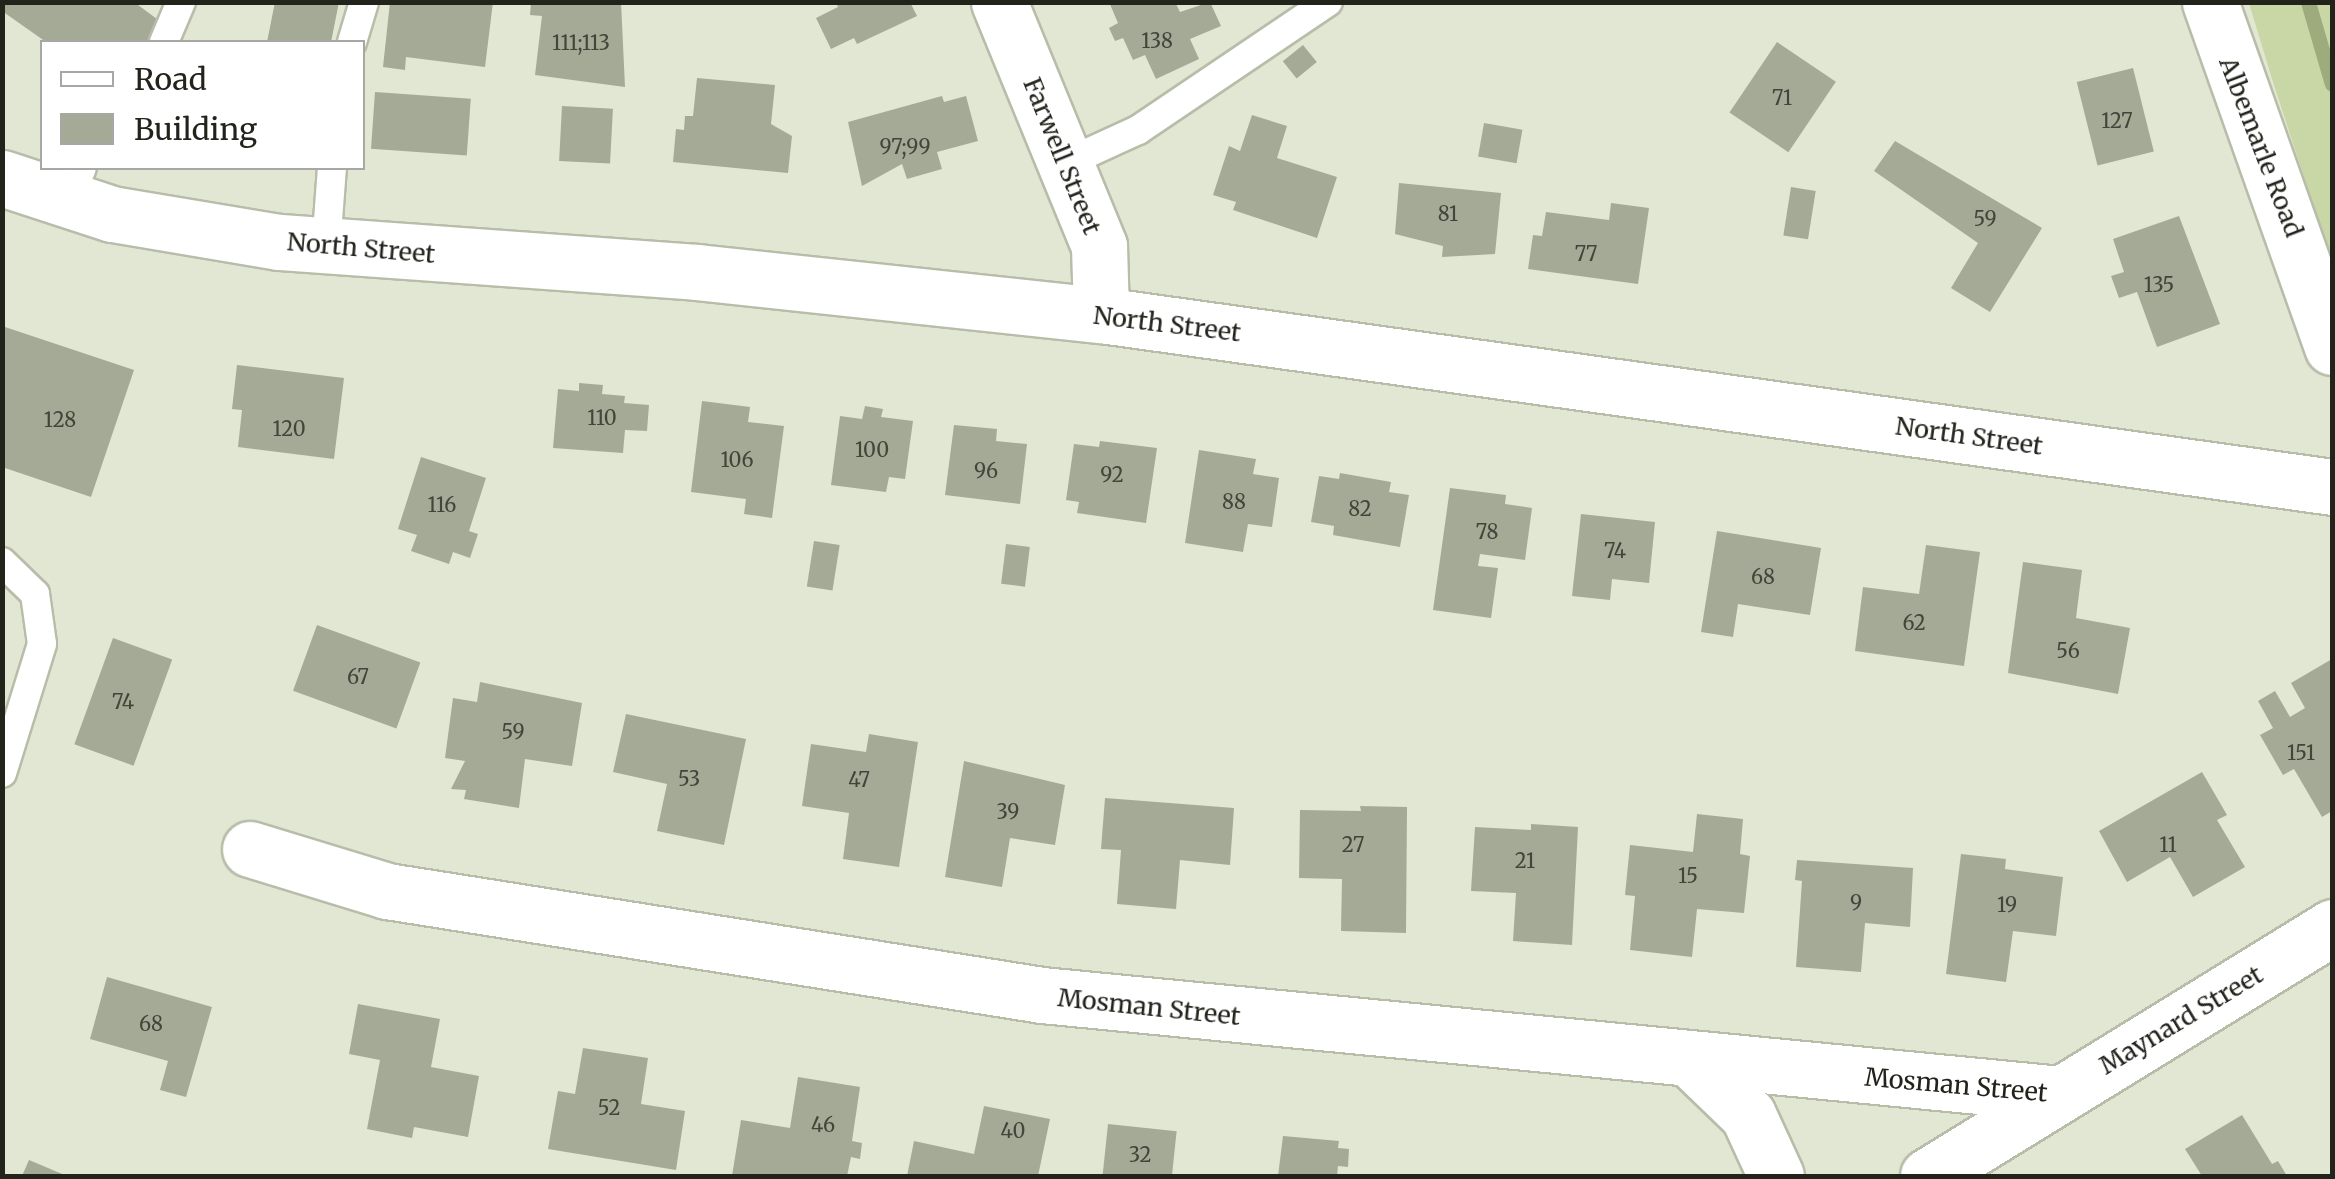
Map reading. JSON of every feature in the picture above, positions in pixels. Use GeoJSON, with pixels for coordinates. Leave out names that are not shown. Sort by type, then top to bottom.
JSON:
{"type":"FeatureCollection","features":[{"type":"Feature","properties":{"kind":"street","name":"Farwell Street"},"geometry":{"type":"LineString","coordinates":[[999,2],[1099,246],[1101,315]]}},
{"type":"Feature","properties":{"kind":"street","name":"Albemarle Road"},"geometry":{"type":"LineString","coordinates":[[2210,2],[2332,348]]}},
{"type":"Feature","properties":{"kind":"street","name":"North Street"},"geometry":{"type":"LineString","coordinates":[[2,178],[75,185],[326,247],[697,272],[1101,315],[2332,486]]}},
{"type":"Feature","properties":{"kind":"street","name":"Mosman Street"},"geometry":{"type":"LineString","coordinates":[[250,849],[387,890],[971,985],[1693,1062],[2060,1094]]}},
{"type":"Feature","properties":{"kind":"street","name":"Maynard Street"},"geometry":{"type":"LineString","coordinates":[[1928,1176],[2332,927]]}},
{"type":"Feature","properties":{"kind":"street"},"geometry":{"type":"LineString","coordinates":[[1693,1062],[1748,1115],[1776,1176]]}},
{"type":"Feature","properties":{"kind":"lane"},"geometry":{"type":"LineString","coordinates":[[165,40],[181,2]]}},
{"type":"Feature","properties":{"kind":"lane"},"geometry":{"type":"LineString","coordinates":[[353,40],[364,2]]}},
{"type":"Feature","properties":{"kind":"lane"},"geometry":{"type":"LineString","coordinates":[[1066,163],[1138,130],[1328,2]]}},
{"type":"Feature","properties":{"kind":"lane"},"geometry":{"type":"LineString","coordinates":[[326,247],[332,170]]}},
{"type":"Feature","properties":{"kind":"lane"},"geometry":{"type":"LineString","coordinates":[[2,562],[35,594],[42,644],[2,773]]}},
{"type":"Feature","properties":{"kind":"green space"},"geometry":{"type":"Polygon","coordinates":[[[2249,3],[2332,3],[2332,263],[2272,79],[2249,3]]]}},
{"type":"Feature","properties":{"kind":"building"},"geometry":{"type":"Polygon","coordinates":[[[2,2],[134,2],[161,22],[148,40],[43,40],[2,11],[2,2]]]}},
{"type":"Feature","properties":{"kind":"building"},"geometry":{"type":"Polygon","coordinates":[[[275,2],[339,2],[331,40],[267,40],[275,2]]]}},
{"type":"Feature","properties":{"kind":"building"},"geometry":{"type":"Polygon","coordinates":[[[390,2],[493,2],[485,67],[406,57],[405,70],[383,67],[390,2]]]}},
{"type":"Feature","properties":{"kind":"building"},"geometry":{"type":"Polygon","coordinates":[[[531,2],[621,2],[625,87],[535,75],[542,16],[530,15],[531,2]]]}},
{"type":"Feature","properties":{"kind":"building"},"geometry":{"type":"Polygon","coordinates":[[[836,2],[910,2],[917,16],[857,44],[854,38],[831,49],[816,18],[838,7],[836,2]]]}},
{"type":"Feature","properties":{"kind":"building"},"geometry":{"type":"Polygon","coordinates":[[[1109,2],[1175,2],[1180,12],[1210,2],[1221,26],[1190,39],[1199,59],[1156,79],[1145,55],[1133,60],[1123,38],[1115,41],[1109,28],[1118,23],[1109,2]]]}},
{"type":"Feature","properties":{"kind":"building"},"geometry":{"type":"Polygon","coordinates":[[[1777,42],[1836,82],[1788,152],[1729,112],[1777,42]]]}},
{"type":"Feature","properties":{"kind":"building"},"geometry":{"type":"Polygon","coordinates":[[[1303,45],[1317,62],[1297,78],[1283,61],[1303,45]]]}},
{"type":"Feature","properties":{"kind":"building"},"geometry":{"type":"Polygon","coordinates":[[[2133,68],[2154,151],[2098,165],[2077,82],[2133,68]]]}},
{"type":"Feature","properties":{"kind":"building"},"geometry":{"type":"Polygon","coordinates":[[[697,78],[775,85],[771,124],[792,136],[788,173],[673,162],[676,129],[684,130],[685,116],[693,116],[697,78]]]}},
{"type":"Feature","properties":{"kind":"building"},"geometry":{"type":"Polygon","coordinates":[[[375,92],[471,99],[467,156],[371,149],[375,92]]]}},
{"type":"Feature","properties":{"kind":"building"},"geometry":{"type":"Polygon","coordinates":[[[942,96],[944,102],[966,96],[978,141],[937,152],[942,169],[907,179],[902,164],[862,186],[848,122],[942,96]]]}},
{"type":"Feature","properties":{"kind":"building"},"geometry":{"type":"Polygon","coordinates":[[[562,106],[613,109],[610,164],[559,161],[562,106]]]}},
{"type":"Feature","properties":{"kind":"building"},"geometry":{"type":"Polygon","coordinates":[[[1252,115],[1287,126],[1277,158],[1337,177],[1317,238],[1233,210],[1236,202],[1213,195],[1229,146],[1240,151],[1252,115]]]}},
{"type":"Feature","properties":{"kind":"building"},"geometry":{"type":"Polygon","coordinates":[[[1484,123],[1522,130],[1517,163],[1478,156],[1484,123]]]}},
{"type":"Feature","properties":{"kind":"building"},"geometry":{"type":"Polygon","coordinates":[[[1895,141],[2042,228],[1990,312],[1951,288],[1978,243],[1874,171],[1895,141]]]}},
{"type":"Feature","properties":{"kind":"building"},"geometry":{"type":"Polygon","coordinates":[[[1399,183],[1501,193],[1495,254],[1442,257],[1443,246],[1395,234],[1399,183]]]}},
{"type":"Feature","properties":{"kind":"building"},"geometry":{"type":"Polygon","coordinates":[[[1791,187],[1816,191],[1808,239],[1783,235],[1791,187]]]}},
{"type":"Feature","properties":{"kind":"building"},"geometry":{"type":"Polygon","coordinates":[[[1611,203],[1649,208],[1638,284],[1528,269],[1533,235],[1542,236],[1546,212],[1609,220],[1611,203]]]}},
{"type":"Feature","properties":{"kind":"building"},"geometry":{"type":"Polygon","coordinates":[[[2179,216],[2220,324],[2157,347],[2137,292],[2119,298],[2111,276],[2124,272],[2113,239],[2179,216]]]}},
{"type":"Feature","properties":{"kind":"building"},"geometry":{"type":"Polygon","coordinates":[[[2,326],[134,370],[91,497],[2,467],[2,326]]]}},
{"type":"Feature","properties":{"kind":"building"},"geometry":{"type":"Polygon","coordinates":[[[237,365],[344,378],[334,459],[238,447],[242,410],[232,409],[237,365]]]}},
{"type":"Feature","properties":{"kind":"building"},"geometry":{"type":"Polygon","coordinates":[[[579,383],[603,385],[602,394],[625,396],[624,403],[649,405],[647,431],[625,430],[623,453],[553,448],[558,389],[579,391],[579,383]]]}},
{"type":"Feature","properties":{"kind":"building"},"geometry":{"type":"Polygon","coordinates":[[[702,401],[750,407],[748,422],[784,426],[772,518],[744,514],[746,499],[691,492],[702,401]]]}},
{"type":"Feature","properties":{"kind":"building"},"geometry":{"type":"Polygon","coordinates":[[[865,406],[883,409],[881,417],[913,421],[905,479],[889,477],[886,492],[831,485],[840,416],[862,419],[865,406]]]}},
{"type":"Feature","properties":{"kind":"building"},"geometry":{"type":"Polygon","coordinates":[[[954,425],[997,429],[996,441],[1027,444],[1020,504],[945,495],[954,425]]]}},
{"type":"Feature","properties":{"kind":"building"},"geometry":{"type":"Polygon","coordinates":[[[1100,441],[1157,448],[1146,523],[1077,513],[1079,502],[1066,500],[1074,444],[1099,447],[1100,441]]]}},
{"type":"Feature","properties":{"kind":"building"},"geometry":{"type":"Polygon","coordinates":[[[1199,450],[1256,459],[1253,474],[1279,478],[1272,527],[1248,524],[1243,552],[1185,543],[1199,450]]]}},
{"type":"Feature","properties":{"kind":"building"},"geometry":{"type":"Polygon","coordinates":[[[421,457],[486,478],[469,531],[478,534],[470,558],[453,552],[449,564],[411,551],[417,535],[398,529],[421,457]]]}},
{"type":"Feature","properties":{"kind":"building"},"geometry":{"type":"Polygon","coordinates":[[[1340,473],[1391,482],[1389,492],[1409,495],[1400,547],[1333,535],[1334,526],[1311,522],[1319,476],[1339,479],[1340,473]]]}},
{"type":"Feature","properties":{"kind":"building"},"geometry":{"type":"Polygon","coordinates":[[[1450,488],[1506,495],[1505,504],[1532,508],[1525,560],[1480,554],[1478,566],[1498,568],[1491,618],[1433,610],[1450,488]]]}},
{"type":"Feature","properties":{"kind":"building"},"geometry":{"type":"Polygon","coordinates":[[[1581,514],[1655,522],[1649,583],[1612,579],[1610,600],[1572,596],[1581,514]]]}},
{"type":"Feature","properties":{"kind":"building"},"geometry":{"type":"Polygon","coordinates":[[[1717,531],[1821,548],[1810,615],[1738,604],[1733,637],[1701,632],[1717,531]]]}},
{"type":"Feature","properties":{"kind":"building"},"geometry":{"type":"Polygon","coordinates":[[[814,541],[840,545],[832,591],[807,586],[814,541]]]}},
{"type":"Feature","properties":{"kind":"building"},"geometry":{"type":"Polygon","coordinates":[[[1006,544],[1030,547],[1025,587],[1001,584],[1006,544]]]}},
{"type":"Feature","properties":{"kind":"building"},"geometry":{"type":"Polygon","coordinates":[[[1926,545],[1980,552],[1964,666],[1855,651],[1863,587],[1919,594],[1926,545]]]}},
{"type":"Feature","properties":{"kind":"building"},"geometry":{"type":"Polygon","coordinates":[[[2023,562],[2082,570],[2076,618],[2130,628],[2118,694],[2008,673],[2023,562]]]}},
{"type":"Feature","properties":{"kind":"building"},"geometry":{"type":"Polygon","coordinates":[[[317,625],[420,663],[396,728],[293,691],[317,625]]]}},
{"type":"Feature","properties":{"kind":"building"},"geometry":{"type":"Polygon","coordinates":[[[113,638],[172,660],[134,766],[74,744],[113,638]]]}},
{"type":"Feature","properties":{"kind":"building"},"geometry":{"type":"Polygon","coordinates":[[[2332,659],[2332,811],[2322,817],[2294,769],[2283,775],[2260,735],[2273,728],[2258,701],[2275,691],[2290,717],[2305,708],[2291,683],[2332,659]]]}},
{"type":"Feature","properties":{"kind":"building"},"geometry":{"type":"Polygon","coordinates":[[[480,682],[582,703],[572,766],[525,759],[519,808],[464,799],[466,790],[451,789],[465,761],[445,758],[453,698],[477,702],[480,682]]]}},
{"type":"Feature","properties":{"kind":"building"},"geometry":{"type":"Polygon","coordinates":[[[626,714],[746,739],[724,845],[657,831],[667,784],[613,772],[626,714]]]}},
{"type":"Feature","properties":{"kind":"building"},"geometry":{"type":"Polygon","coordinates":[[[869,734],[918,742],[899,867],[843,859],[849,813],[802,806],[811,744],[866,752],[869,734]]]}},
{"type":"Feature","properties":{"kind":"building"},"geometry":{"type":"Polygon","coordinates":[[[964,761],[1065,785],[1055,845],[1010,838],[1002,887],[945,877],[964,761]]]}},
{"type":"Feature","properties":{"kind":"building"},"geometry":{"type":"Polygon","coordinates":[[[2202,772],[2227,815],[2217,820],[2245,867],[2193,897],[2170,857],[2127,882],[2099,831],[2202,772]]]}},
{"type":"Feature","properties":{"kind":"building"},"geometry":{"type":"Polygon","coordinates":[[[1105,798],[1234,808],[1230,865],[1180,860],[1176,909],[1117,904],[1121,850],[1101,849],[1105,798]]]}},
{"type":"Feature","properties":{"kind":"building"},"geometry":{"type":"Polygon","coordinates":[[[1360,806],[1407,807],[1406,933],[1341,931],[1342,879],[1299,878],[1300,810],[1361,811],[1360,806]]]}},
{"type":"Feature","properties":{"kind":"building"},"geometry":{"type":"Polygon","coordinates":[[[1697,814],[1743,819],[1740,854],[1750,856],[1744,913],[1697,909],[1692,957],[1630,950],[1635,896],[1625,895],[1630,845],[1693,852],[1697,814]]]}},
{"type":"Feature","properties":{"kind":"building"},"geometry":{"type":"Polygon","coordinates":[[[1531,824],[1578,827],[1572,945],[1513,941],[1516,893],[1471,891],[1475,827],[1531,830],[1531,824]]]}},
{"type":"Feature","properties":{"kind":"building"},"geometry":{"type":"Polygon","coordinates":[[[1961,854],[2006,859],[2005,869],[2063,877],[2056,936],[2013,931],[2006,982],[1946,974],[1961,854]]]}},
{"type":"Feature","properties":{"kind":"building"},"geometry":{"type":"Polygon","coordinates":[[[1797,860],[1913,868],[1910,927],[1865,923],[1861,972],[1796,967],[1802,881],[1795,880],[1797,860]]]}},
{"type":"Feature","properties":{"kind":"building"},"geometry":{"type":"Polygon","coordinates":[[[107,977],[212,1007],[186,1097],[160,1090],[168,1061],[90,1039],[107,977]]]}},
{"type":"Feature","properties":{"kind":"building"},"geometry":{"type":"Polygon","coordinates":[[[358,1004],[440,1019],[431,1067],[479,1076],[468,1137],[414,1127],[412,1138],[367,1129],[380,1060],[349,1054],[358,1004]]]}},
{"type":"Feature","properties":{"kind":"building"},"geometry":{"type":"Polygon","coordinates":[[[583,1048],[648,1058],[641,1104],[685,1111],[676,1170],[548,1149],[558,1091],[575,1094],[583,1048]]]}},
{"type":"Feature","properties":{"kind":"building"},"geometry":{"type":"Polygon","coordinates":[[[798,1077],[860,1087],[852,1141],[862,1143],[860,1159],[851,1157],[847,1176],[732,1176],[741,1120],[790,1128],[798,1077]]]}},
{"type":"Feature","properties":{"kind":"building"},"geometry":{"type":"Polygon","coordinates":[[[984,1106],[1050,1119],[1038,1176],[907,1176],[914,1141],[974,1154],[984,1106]]]}},
{"type":"Feature","properties":{"kind":"building"},"geometry":{"type":"Polygon","coordinates":[[[2242,1115],[2272,1164],[2278,1161],[2287,1176],[2202,1176],[2185,1149],[2242,1115]]]}},
{"type":"Feature","properties":{"kind":"building"},"geometry":{"type":"Polygon","coordinates":[[[1108,1124],[1177,1131],[1172,1176],[1103,1176],[1108,1124]]]}},
{"type":"Feature","properties":{"kind":"building"},"geometry":{"type":"Polygon","coordinates":[[[1283,1136],[1339,1141],[1338,1148],[1349,1149],[1348,1167],[1338,1166],[1337,1176],[1278,1176],[1283,1136]]]}},
{"type":"Feature","properties":{"kind":"building"},"geometry":{"type":"Polygon","coordinates":[[[29,1160],[67,1176],[22,1176],[29,1160]]]}},
{"type":"Feature","properties":{"kind":"waterway"},"geometry":{"type":"LineString","coordinates":[[2308,2],[2332,84]]}}]}
